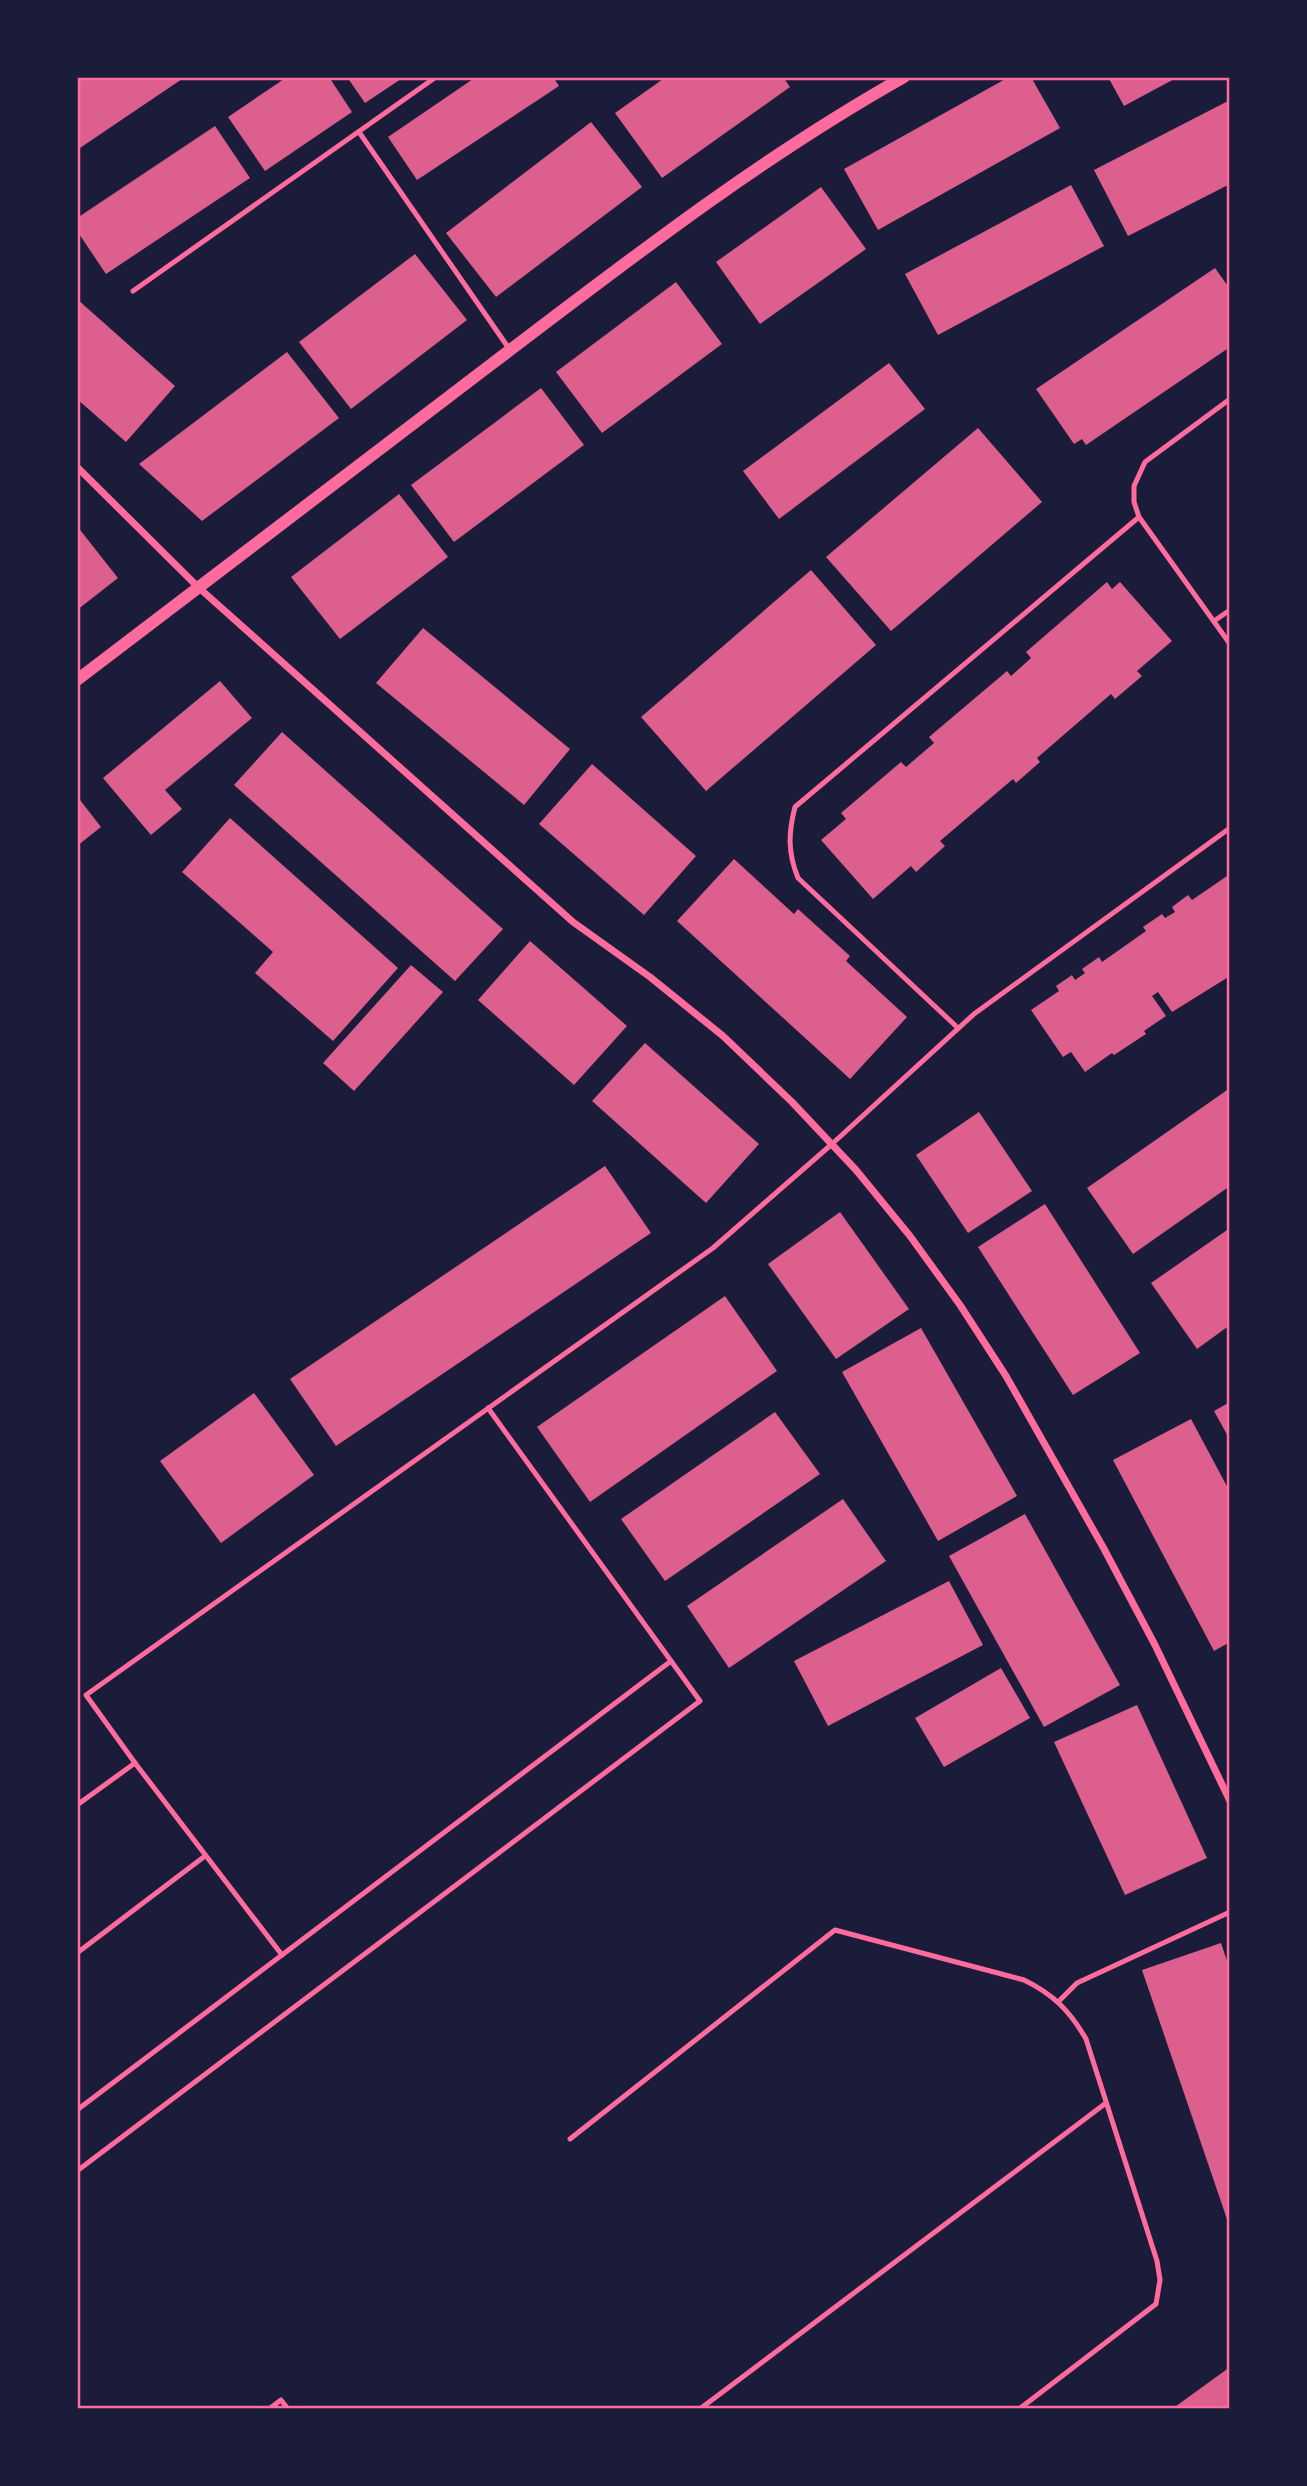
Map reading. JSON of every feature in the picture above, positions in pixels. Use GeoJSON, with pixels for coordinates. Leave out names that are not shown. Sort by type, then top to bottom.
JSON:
{"type":"FeatureCollection","features":[{"type":"Feature","properties":{"kind":"street"},"geometry":{"type":"LineString","coordinates":[[77,680],[621,266],[739,181],[904,77]]}},
{"type":"Feature","properties":{"kind":"street"},"geometry":{"type":"LineString","coordinates":[[77,467],[198,587],[573,922],[650,977],[723,1037],[832,1144],[910,1236],[960,1305],[1006,1376],[1155,1645],[1230,1801]]}},
{"type":"Feature","properties":{"kind":"lane"},"geometry":{"type":"LineString","coordinates":[[133,291],[436,77]]}},
{"type":"Feature","properties":{"kind":"lane"},"geometry":{"type":"LineString","coordinates":[[359,132],[510,350]]}},
{"type":"Feature","properties":{"kind":"lane"},"geometry":{"type":"LineString","coordinates":[[1230,399],[1144,462],[1134,486],[1134,502],[1139,517],[1230,644]]}},
{"type":"Feature","properties":{"kind":"lane"},"geometry":{"type":"LineString","coordinates":[[958,1028],[798,878],[789,848],[789,830],[795,807],[1139,517]]}},
{"type":"Feature","properties":{"kind":"lane"},"geometry":{"type":"LineString","coordinates":[[1213,621],[1230,610]]}},
{"type":"Feature","properties":{"kind":"lane"},"geometry":{"type":"LineString","coordinates":[[282,1955],[86,1695],[713,1248],[974,1014],[1230,828]]}},
{"type":"Feature","properties":{"kind":"lane"},"geometry":{"type":"LineString","coordinates":[[77,2171],[700,1701],[488,1408]]}},
{"type":"Feature","properties":{"kind":"lane"},"geometry":{"type":"LineString","coordinates":[[77,2110],[671,1661]]}},
{"type":"Feature","properties":{"kind":"lane"},"geometry":{"type":"LineString","coordinates":[[77,1805],[135,1763]]}},
{"type":"Feature","properties":{"kind":"lane"},"geometry":{"type":"LineString","coordinates":[[77,1952],[205,1856]]}},
{"type":"Feature","properties":{"kind":"lane"},"geometry":{"type":"LineString","coordinates":[[1059,2001],[1077,1983],[1230,1912]]}},
{"type":"Feature","properties":{"kind":"lane"},"geometry":{"type":"LineString","coordinates":[[570,2139],[835,1930],[1024,1980],[1042,1989],[1059,2001],[1074,2018],[1086,2039],[1157,2261],[1160,2280],[1156,2304],[1019,2409]]}},
{"type":"Feature","properties":{"kind":"lane"},"geometry":{"type":"LineString","coordinates":[[700,2409],[1106,2103]]}},
{"type":"Feature","properties":{"kind":"lane"},"geometry":{"type":"LineString","coordinates":[[269,2409],[281,2400],[288,2409]]}},
{"type":"Feature","properties":{"kind":"building"},"geometry":{"type":"Polygon","coordinates":[[[77,77],[185,77],[77,150],[77,77]]]}},
{"type":"Feature","properties":{"kind":"building"},"geometry":{"type":"Polygon","coordinates":[[[287,77],[329,77],[352,112],[265,171],[228,117],[287,77]]]}},
{"type":"Feature","properties":{"kind":"building"},"geometry":{"type":"Polygon","coordinates":[[[347,77],[404,77],[365,103],[347,77]]]}},
{"type":"Feature","properties":{"kind":"building"},"geometry":{"type":"Polygon","coordinates":[[[476,77],[553,77],[559,86],[417,180],[388,137],[476,77]]]}},
{"type":"Feature","properties":{"kind":"building"},"geometry":{"type":"Polygon","coordinates":[[[666,77],[783,77],[790,87],[662,178],[615,113],[666,77]]]}},
{"type":"Feature","properties":{"kind":"building"},"geometry":{"type":"Polygon","coordinates":[[[1009,77],[1031,77],[1060,128],[878,230],[844,169],[1009,77]]]}},
{"type":"Feature","properties":{"kind":"building"},"geometry":{"type":"Polygon","coordinates":[[[1108,77],[1178,77],[1124,106],[1108,77]]]}},
{"type":"Feature","properties":{"kind":"building"},"geometry":{"type":"Polygon","coordinates":[[[1230,100],[1230,184],[1128,236],[1094,170],[1230,100]]]}},
{"type":"Feature","properties":{"kind":"building"},"geometry":{"type":"Polygon","coordinates":[[[591,122],[642,187],[496,297],[446,233],[591,122]]]}},
{"type":"Feature","properties":{"kind":"building"},"geometry":{"type":"Polygon","coordinates":[[[215,126],[250,178],[106,274],[77,231],[77,218],[215,126]]]}},
{"type":"Feature","properties":{"kind":"building"},"geometry":{"type":"Polygon","coordinates":[[[1071,185],[1104,246],[938,335],[905,274],[1071,185]]]}},
{"type":"Feature","properties":{"kind":"building"},"geometry":{"type":"Polygon","coordinates":[[[821,187],[866,249],[760,324],[716,262],[821,187]]]}},
{"type":"Feature","properties":{"kind":"building"},"geometry":{"type":"Polygon","coordinates":[[[415,254],[467,320],[351,409],[299,342],[415,254]]]}},
{"type":"Feature","properties":{"kind":"building"},"geometry":{"type":"Polygon","coordinates":[[[1215,268],[1230,289],[1230,347],[1086,445],[1082,439],[1074,444],[1036,389],[1215,268]]]}},
{"type":"Feature","properties":{"kind":"building"},"geometry":{"type":"Polygon","coordinates":[[[676,282],[722,344],[602,433],[556,372],[676,282]]]}},
{"type":"Feature","properties":{"kind":"building"},"geometry":{"type":"Polygon","coordinates":[[[77,299],[175,386],[126,442],[77,399],[77,299]]]}},
{"type":"Feature","properties":{"kind":"building"},"geometry":{"type":"Polygon","coordinates":[[[287,352],[339,418],[202,521],[139,464],[287,352]]]}},
{"type":"Feature","properties":{"kind":"building"},"geometry":{"type":"Polygon","coordinates":[[[889,363],[925,409],[779,519],[743,471],[889,363]]]}},
{"type":"Feature","properties":{"kind":"building"},"geometry":{"type":"Polygon","coordinates":[[[541,388],[584,445],[454,542],[411,485],[541,388]]]}},
{"type":"Feature","properties":{"kind":"building"},"geometry":{"type":"Polygon","coordinates":[[[978,428],[1042,502],[891,631],[826,557],[978,428]]]}},
{"type":"Feature","properties":{"kind":"building"},"geometry":{"type":"Polygon","coordinates":[[[399,494],[448,557],[340,639],[291,577],[399,494]]]}},
{"type":"Feature","properties":{"kind":"building"},"geometry":{"type":"Polygon","coordinates":[[[77,526],[118,578],[77,610],[77,526]]]}},
{"type":"Feature","properties":{"kind":"building"},"geometry":{"type":"Polygon","coordinates":[[[811,570],[876,645],[706,791],[641,717],[811,570]]]}},
{"type":"Feature","properties":{"kind":"building"},"geometry":{"type":"Polygon","coordinates":[[[1107,582],[1112,589],[1120,582],[1172,641],[1137,671],[1142,676],[1115,699],[1111,694],[1037,758],[1040,762],[1016,783],[1013,779],[940,841],[945,846],[916,872],[911,866],[873,899],[821,840],[846,819],[841,813],[901,762],[906,767],[934,743],[929,737],[1007,671],[1011,676],[1031,658],[1026,652],[1107,582]]]}},
{"type":"Feature","properties":{"kind":"building"},"geometry":{"type":"Polygon","coordinates":[[[423,628],[570,749],[524,805],[376,683],[423,628]]]}},
{"type":"Feature","properties":{"kind":"building"},"geometry":{"type":"Polygon","coordinates":[[[220,681],[252,718],[165,790],[182,809],[151,835],[103,778],[220,681]]]}},
{"type":"Feature","properties":{"kind":"building"},"geometry":{"type":"Polygon","coordinates":[[[282,732],[503,929],[455,981],[234,785],[282,732]]]}},
{"type":"Feature","properties":{"kind":"building"},"geometry":{"type":"Polygon","coordinates":[[[592,764],[696,856],[644,915],[539,824],[592,764]]]}},
{"type":"Feature","properties":{"kind":"building"},"geometry":{"type":"Polygon","coordinates":[[[77,796],[101,827],[77,846],[77,796]]]}},
{"type":"Feature","properties":{"kind":"building"},"geometry":{"type":"Polygon","coordinates":[[[230,818],[398,968],[333,1041],[255,973],[273,952],[182,872],[230,818]]]}},
{"type":"Feature","properties":{"kind":"building"},"geometry":{"type":"Polygon","coordinates":[[[734,859],[794,914],[798,909],[850,956],[846,961],[907,1017],[850,1079],[677,921],[734,859]]]}},
{"type":"Feature","properties":{"kind":"building"},"geometry":{"type":"Polygon","coordinates":[[[1230,874],[1230,976],[1172,1012],[1158,992],[1152,996],[1166,1016],[1144,1031],[1146,1034],[1085,1072],[1071,1052],[1063,1057],[1031,1010],[1059,991],[1056,986],[1072,975],[1075,980],[1085,973],[1082,969],[1099,957],[1102,962],[1146,931],[1143,927],[1162,914],[1165,918],[1175,912],[1172,907],[1188,895],[1192,900],[1230,874]]]}},
{"type":"Feature","properties":{"kind":"building"},"geometry":{"type":"Polygon","coordinates":[[[530,941],[627,1026],[574,1085],[478,1000],[530,941]]]}},
{"type":"Feature","properties":{"kind":"building"},"geometry":{"type":"Polygon","coordinates":[[[411,965],[443,992],[354,1091],[323,1063],[411,965]]]}},
{"type":"Feature","properties":{"kind":"building"},"geometry":{"type":"Polygon","coordinates":[[[645,1043],[759,1144],[706,1203],[592,1101],[645,1043]]]}},
{"type":"Feature","properties":{"kind":"building"},"geometry":{"type":"Polygon","coordinates":[[[1230,1088],[1230,1186],[1133,1254],[1087,1188],[1230,1088]]]}},
{"type":"Feature","properties":{"kind":"building"},"geometry":{"type":"Polygon","coordinates":[[[979,1112],[1032,1191],[968,1233],[916,1155],[979,1112]]]}},
{"type":"Feature","properties":{"kind":"building"},"geometry":{"type":"Polygon","coordinates":[[[605,1166],[651,1233],[336,1446],[290,1379],[605,1166]]]}},
{"type":"Feature","properties":{"kind":"building"},"geometry":{"type":"Polygon","coordinates":[[[1045,1204],[1140,1353],[1073,1395],[978,1247],[1045,1204]]]}},
{"type":"Feature","properties":{"kind":"building"},"geometry":{"type":"Polygon","coordinates":[[[840,1212],[909,1309],[836,1359],[768,1264],[840,1212]]]}},
{"type":"Feature","properties":{"kind":"building"},"geometry":{"type":"Polygon","coordinates":[[[1230,1228],[1230,1325],[1197,1349],[1151,1283],[1230,1228]]]}},
{"type":"Feature","properties":{"kind":"building"},"geometry":{"type":"Polygon","coordinates":[[[725,1296],[777,1371],[590,1502],[537,1427],[725,1296]]]}},
{"type":"Feature","properties":{"kind":"building"},"geometry":{"type":"Polygon","coordinates":[[[921,1328],[1017,1496],[938,1541],[842,1372],[921,1328]]]}},
{"type":"Feature","properties":{"kind":"building"},"geometry":{"type":"Polygon","coordinates":[[[254,1393],[314,1475],[221,1543],[160,1461],[254,1393]]]}},
{"type":"Feature","properties":{"kind":"building"},"geometry":{"type":"Polygon","coordinates":[[[1230,1402],[1230,1440],[1214,1411],[1230,1402]]]}},
{"type":"Feature","properties":{"kind":"building"},"geometry":{"type":"Polygon","coordinates":[[[775,1412],[820,1474],[665,1581],[621,1519],[775,1412]]]}},
{"type":"Feature","properties":{"kind":"building"},"geometry":{"type":"Polygon","coordinates":[[[1191,1419],[1230,1492],[1230,1642],[1214,1651],[1113,1460],[1191,1419]]]}},
{"type":"Feature","properties":{"kind":"building"},"geometry":{"type":"Polygon","coordinates":[[[843,1499],[886,1561],[729,1668],[687,1606],[843,1499]]]}},
{"type":"Feature","properties":{"kind":"building"},"geometry":{"type":"Polygon","coordinates":[[[1025,1514],[1120,1685],[1044,1727],[949,1556],[1025,1514]]]}},
{"type":"Feature","properties":{"kind":"building"},"geometry":{"type":"Polygon","coordinates":[[[949,1581],[983,1645],[828,1726],[794,1661],[949,1581]]]}},
{"type":"Feature","properties":{"kind":"building"},"geometry":{"type":"Polygon","coordinates":[[[1001,1668],[1030,1718],[944,1767],[915,1718],[1001,1668]]]}},
{"type":"Feature","properties":{"kind":"building"},"geometry":{"type":"Polygon","coordinates":[[[1137,1705],[1207,1858],[1125,1895],[1054,1742],[1137,1705]]]}},
{"type":"Feature","properties":{"kind":"building"},"geometry":{"type":"Polygon","coordinates":[[[1221,1943],[1230,1970],[1230,2228],[1142,1970],[1221,1943]]]}},
{"type":"Feature","properties":{"kind":"building"},"geometry":{"type":"Polygon","coordinates":[[[1230,2367],[1230,2409],[1172,2409],[1230,2367]]]}}]}
